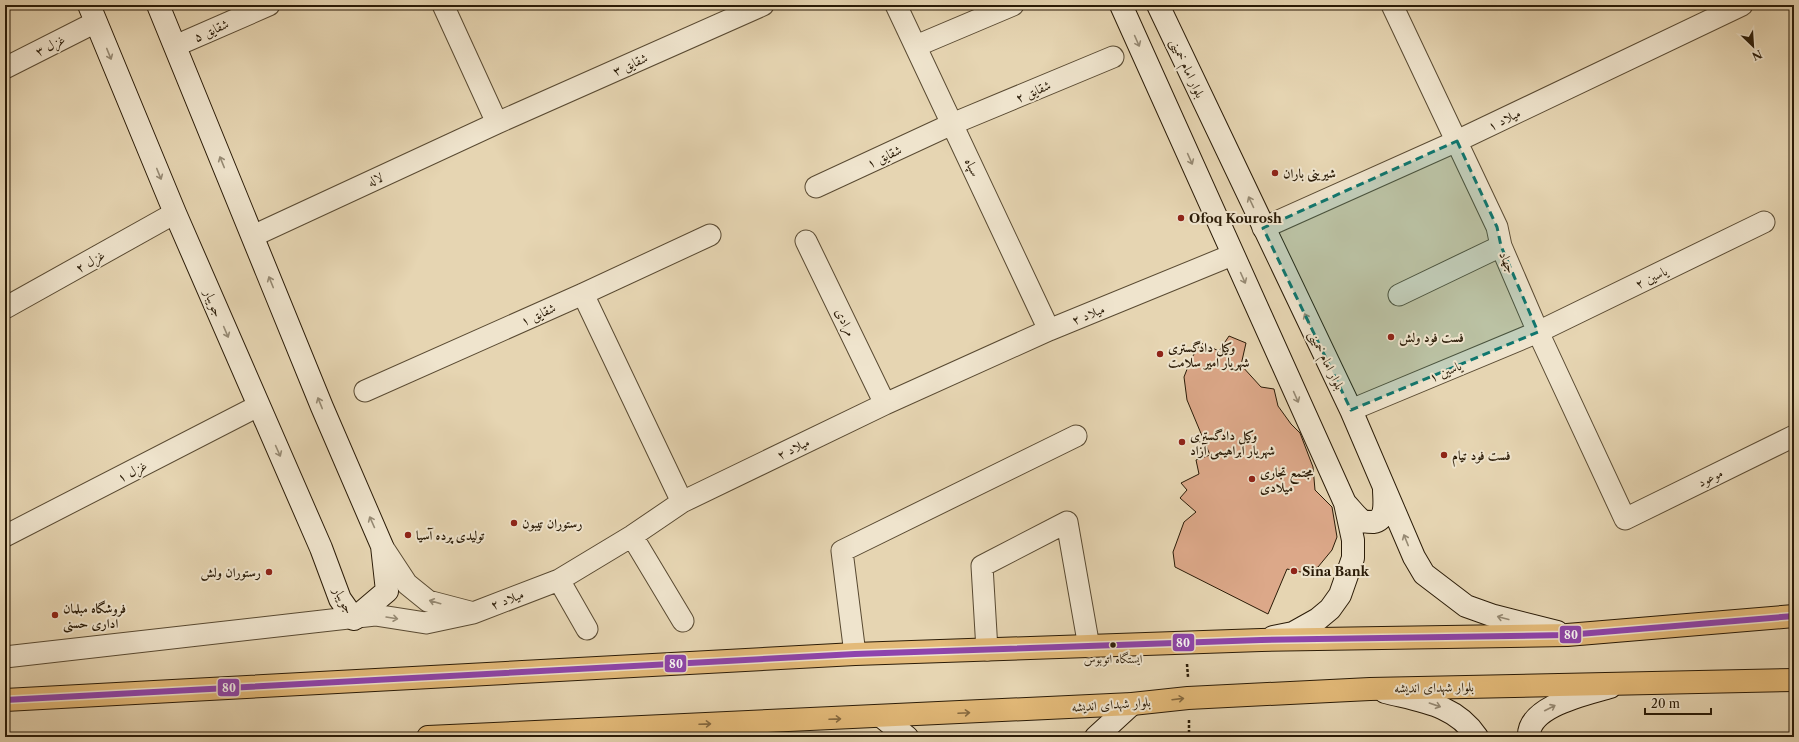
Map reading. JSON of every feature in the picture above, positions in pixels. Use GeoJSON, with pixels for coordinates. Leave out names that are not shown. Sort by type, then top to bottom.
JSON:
{"type":"FeatureCollection","features":[{"type":"Feature","properties":{"kind":"main road"},"geometry":{"type":"LineString","coordinates":[[5,700],[856,654],[1261,640],[1567,635],[1794,616]]}},
{"type":"Feature","properties":{"kind":"main road","name":"بلوار شهدای اندیشه"},"geometry":{"type":"LineString","coordinates":[[428,737],[882,717],[1132,704],[1188,698],[1370,689],[1794,680]]}},
{"type":"Feature","properties":{"kind":"street","name":"جویبار"},"geometry":{"type":"LineString","coordinates":[[92,14],[175,213],[321,548],[340,599],[354,619],[387,591],[382,546],[322,407],[158,5]]}},
{"type":"Feature","properties":{"kind":"street","name":"شقایق ۵"},"geometry":{"type":"LineString","coordinates":[[175,46],[269,5]]}},
{"type":"Feature","properties":{"kind":"street"},"geometry":{"type":"LineString","coordinates":[[443,5],[497,123]]}},
{"type":"Feature","properties":{"kind":"street","name":"شقایق ۳"},"geometry":{"type":"LineString","coordinates":[[497,123],[763,5]]}},
{"type":"Feature","properties":{"kind":"street","name":"سپاه"},"geometry":{"type":"LineString","coordinates":[[896,5],[1049,330]]}},
{"type":"Feature","properties":{"kind":"street"},"geometry":{"type":"LineString","coordinates":[[916,46],[1014,5]]}},
{"type":"Feature","properties":{"kind":"street"},"geometry":{"type":"LineString","coordinates":[[1121,5],[1232,255],[1345,503],[1353,540],[1353,558],[1340,595],[1330,608],[1318,619],[1293,633],[1261,640]]}},
{"type":"Feature","properties":{"kind":"street","name":"بلوار امام خمینی"},"geometry":{"type":"LineString","coordinates":[[1158,5],[1351,410],[1414,557],[1424,574],[1466,606],[1494,616],[1567,635]]}},
{"type":"Feature","properties":{"kind":"street","name":"جهاد"},"geometry":{"type":"LineString","coordinates":[[1392,5],[1458,141],[1497,227],[1501,246],[1538,332],[1625,519]]}},
{"type":"Feature","properties":{"kind":"street","name":"میلاد ۱"},"geometry":{"type":"LineString","coordinates":[[1263,228],[1458,141],[1738,6]]}},
{"type":"Feature","properties":{"kind":"street","name":"غزل ۳"},"geometry":{"type":"LineString","coordinates":[[5,68],[92,14]]}},
{"type":"Feature","properties":{"kind":"street","name":"شقایق ۲"},"geometry":{"type":"LineString","coordinates":[[952,124],[1113,57]]}},
{"type":"Feature","properties":{"kind":"street","name":"لاله"},"geometry":{"type":"LineString","coordinates":[[253,236],[497,123]]}},
{"type":"Feature","properties":{"kind":"street","name":"شقایق ۱"},"geometry":{"type":"LineString","coordinates":[[816,187],[952,124]]}},
{"type":"Feature","properties":{"kind":"street","name":"غزل ۲"},"geometry":{"type":"LineString","coordinates":[[5,308],[175,213]]}},
{"type":"Feature","properties":{"kind":"street","name":"یاسین ۲"},"geometry":{"type":"LineString","coordinates":[[1538,332],[1764,222]]}},
{"type":"Feature","properties":{"kind":"street","name":"شقایق ۱"},"geometry":{"type":"LineString","coordinates":[[365,391],[583,294],[710,234]]}},
{"type":"Feature","properties":{"kind":"street","name":"مرادی"},"geometry":{"type":"LineString","coordinates":[[806,241],[885,404]]}},
{"type":"Feature","properties":{"kind":"street"},"geometry":{"type":"LineString","coordinates":[[1399,294],[1501,246]]}},
{"type":"Feature","properties":{"kind":"street","name":"میلاد ۲"},"geometry":{"type":"LineString","coordinates":[[5,656],[354,619],[375,615],[426,624],[472,613],[558,580],[632,536],[682,502],[885,404],[1049,330],[1232,255]]}},
{"type":"Feature","properties":{"kind":"street"},"geometry":{"type":"LineString","coordinates":[[583,294],[682,502]]}},
{"type":"Feature","properties":{"kind":"street","name":"یاسین ۱"},"geometry":{"type":"LineString","coordinates":[[1351,410],[1538,332]]}},
{"type":"Feature","properties":{"kind":"street","name":"غزل ۱"},"geometry":{"type":"LineString","coordinates":[[5,536],[258,406]]}},
{"type":"Feature","properties":{"kind":"street"},"geometry":{"type":"LineString","coordinates":[[856,654],[842,551],[1076,436]]}},
{"type":"Feature","properties":{"kind":"street","name":"موعود"},"geometry":{"type":"LineString","coordinates":[[1625,519],[1794,436]]}},
{"type":"Feature","properties":{"kind":"street"},"geometry":{"type":"LineString","coordinates":[[1345,503],[1362,521],[1376,521],[1383,515],[1385,508],[1384,485]]}},
{"type":"Feature","properties":{"kind":"street"},"geometry":{"type":"LineString","coordinates":[[987,650],[982,566],[1067,522],[1089,647]]}},
{"type":"Feature","properties":{"kind":"street"},"geometry":{"type":"LineString","coordinates":[[632,536],[683,621]]}},
{"type":"Feature","properties":{"kind":"street"},"geometry":{"type":"LineString","coordinates":[[382,546],[407,584],[428,601],[472,613]]}},
{"type":"Feature","properties":{"kind":"street"},"geometry":{"type":"LineString","coordinates":[[558,580],[588,629]]}},
{"type":"Feature","properties":{"kind":"street"},"geometry":{"type":"LineString","coordinates":[[1528,737],[1528,732],[1535,717],[1549,708],[1623,683]]}},
{"type":"Feature","properties":{"kind":"street"},"geometry":{"type":"LineString","coordinates":[[1370,689],[1438,705],[1459,718],[1477,737]]}},
{"type":"Feature","properties":{"kind":"street"},"geometry":{"type":"LineString","coordinates":[[1096,737],[1132,704]]}},
{"type":"Feature","properties":{"kind":"street"},"geometry":{"type":"LineString","coordinates":[[882,717],[907,737]]}},
{"type":"Feature","properties":{"kind":"highlighted area"},"geometry":{"type":"Polygon","coordinates":[[[1457,141],[1497,227],[1501,246],[1538,332],[1351,410],[1263,228],[1457,141]]]}},
{"type":"Feature","properties":{"kind":"building","name":"مجتمع تجاری میلادی"},"geometry":{"type":"Polygon","coordinates":[[[1229,336],[1246,343],[1241,365],[1261,387],[1274,389],[1278,406],[1291,424],[1300,433],[1313,467],[1315,490],[1332,507],[1337,537],[1332,550],[1318,567],[1305,573],[1287,569],[1268,614],[1175,567],[1173,552],[1184,522],[1196,512],[1180,498],[1187,490],[1181,483],[1199,474],[1196,460],[1210,455],[1187,400],[1184,377],[1191,359],[1201,343],[1219,351],[1229,336]]]}},
{"type":"Feature","properties":{"kind":"transit line","name":"80"},"geometry":{"type":"LineString","coordinates":[[5,700],[855,654],[1261,640],[1567,635],[1794,616]]}},
{"type":"Feature","properties":{"kind":"place","name":"شیرینی باران"},"geometry":{"type":"Point","coordinates":[1275,173]}},
{"type":"Feature","properties":{"kind":"place","name":"Ofoq Kourosh"},"geometry":{"type":"Point","coordinates":[1181,218]}},
{"type":"Feature","properties":{"kind":"place","name":"فست فود ولش"},"geometry":{"type":"Point","coordinates":[1391,337]}},
{"type":"Feature","properties":{"kind":"place","name":"وکیل دادگستری شهریار امیر سلامت"},"geometry":{"type":"Point","coordinates":[1160,354]}},
{"type":"Feature","properties":{"kind":"place","name":"وکیل دادگستری شهریار ابراهیمی آزاد"},"geometry":{"type":"Point","coordinates":[1182,442]}},
{"type":"Feature","properties":{"kind":"place","name":"فست فود تیام"},"geometry":{"type":"Point","coordinates":[1444,455]}},
{"type":"Feature","properties":{"kind":"place","name":"مجتمع تجاری میلادی"},"geometry":{"type":"Point","coordinates":[1252,479]}},
{"type":"Feature","properties":{"kind":"place","name":"رستوران تیبون"},"geometry":{"type":"Point","coordinates":[514,523]}},
{"type":"Feature","properties":{"kind":"place","name":"تولیدی پرده آسیا"},"geometry":{"type":"Point","coordinates":[408,535]}},
{"type":"Feature","properties":{"kind":"place","name":"Sina Bank"},"geometry":{"type":"Point","coordinates":[1294,571]}},
{"type":"Feature","properties":{"kind":"place","name":"رستوران ولش"},"geometry":{"type":"Point","coordinates":[269,572]}},
{"type":"Feature","properties":{"kind":"place","name":"فروشگاه مبلمان اداری حسنی"},"geometry":{"type":"Point","coordinates":[55,615]}},
{"type":"Feature","properties":{"kind":"place","name":"ایستگاه اتوبوس"},"geometry":{"type":"Point","coordinates":[1113,645]}}]}
